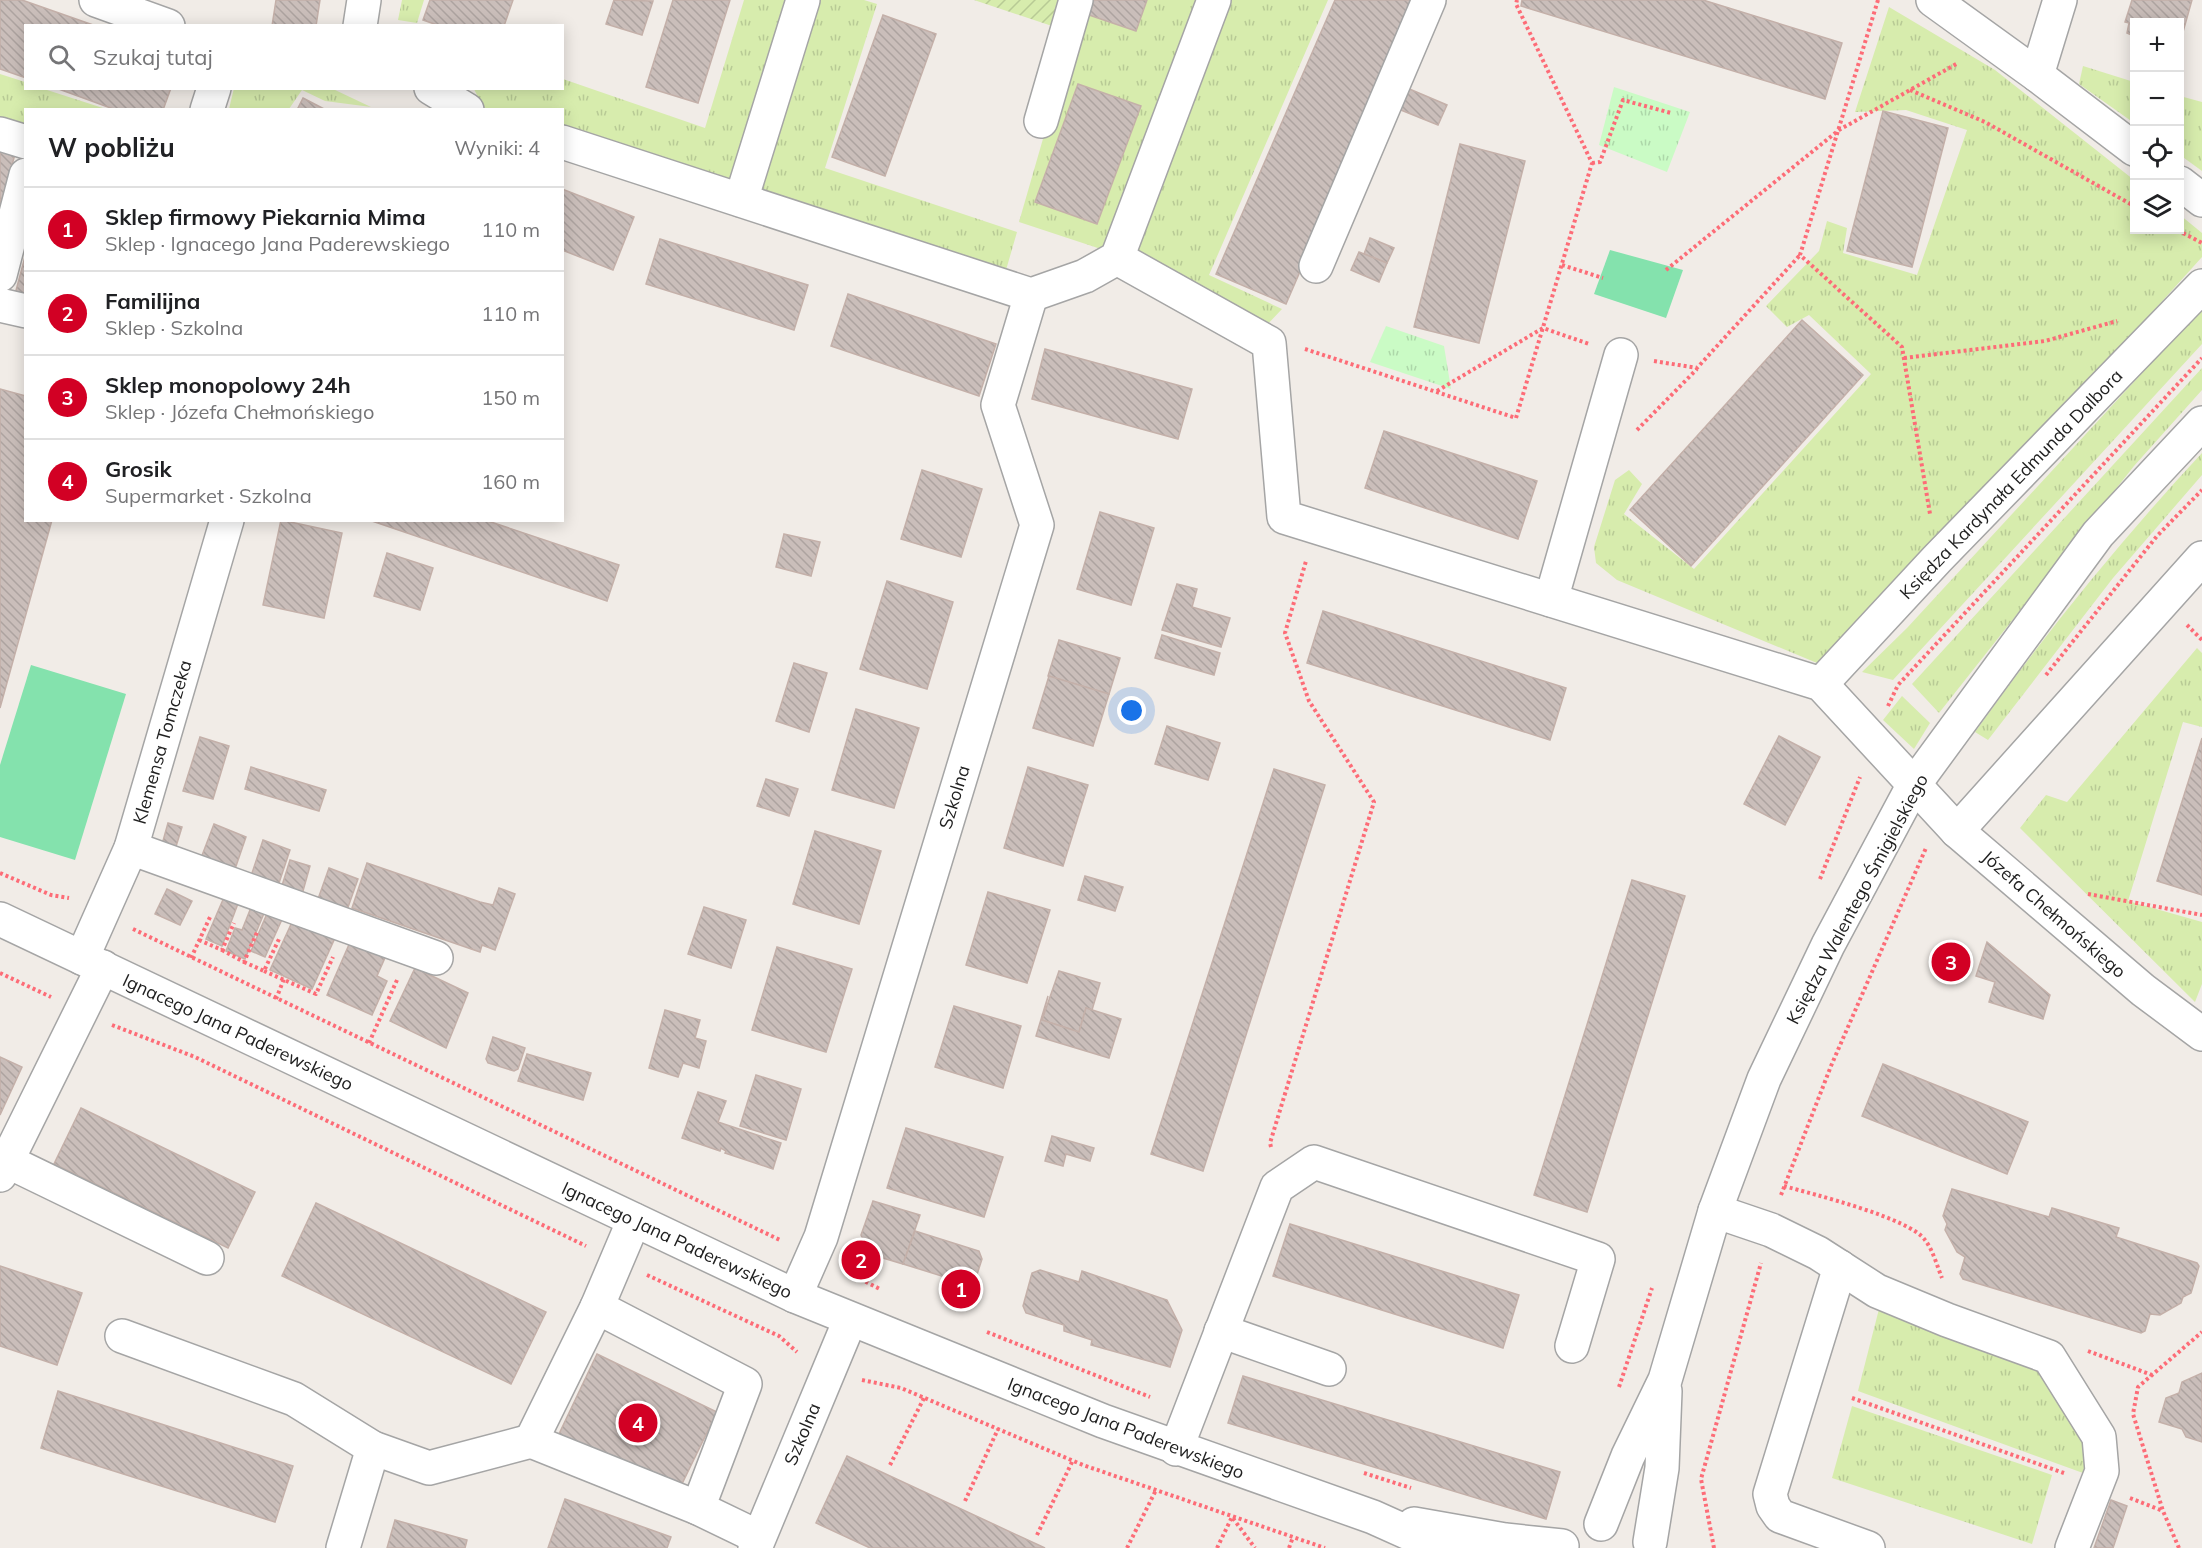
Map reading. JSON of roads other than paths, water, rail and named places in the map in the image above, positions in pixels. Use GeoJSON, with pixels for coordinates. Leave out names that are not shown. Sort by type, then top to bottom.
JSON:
{"type":"FeatureCollection","features":[{"type":"Feature","properties":{"kind":"street"},"geometry":{"type":"LineString","coordinates":[[96,0],[162,24]]}},
{"type":"Feature","properties":{"kind":"street"},"geometry":{"type":"LineString","coordinates":[[360,24],[364,0]]}},
{"type":"Feature","properties":{"kind":"street"},"geometry":{"type":"LineString","coordinates":[[741,200],[803,0]]}},
{"type":"Feature","properties":{"kind":"street"},"geometry":{"type":"LineString","coordinates":[[1041,122],[1076,0]]}},
{"type":"Feature","properties":{"kind":"street"},"geometry":{"type":"LineString","coordinates":[[564,143],[1031,295],[1085,276],[1117,258],[1214,0]]}},
{"type":"Feature","properties":{"kind":"street"},"geometry":{"type":"LineString","coordinates":[[1316,266],[1429,0]]}},
{"type":"Feature","properties":{"kind":"street"},"geometry":{"type":"LineString","coordinates":[[1933,0],[2130,146]]}},
{"type":"Feature","properties":{"kind":"street"},"geometry":{"type":"LineString","coordinates":[[2037,75],[2060,0]]}},
{"type":"Feature","properties":{"kind":"street"},"geometry":{"type":"LineString","coordinates":[[208,108],[213,90]]}},
{"type":"Feature","properties":{"kind":"street"},"geometry":{"type":"LineString","coordinates":[[434,90],[464,108]]}},
{"type":"Feature","properties":{"kind":"street"},"geometry":{"type":"LineString","coordinates":[[0,134],[24,141]]}},
{"type":"Feature","properties":{"kind":"street"},"geometry":{"type":"LineString","coordinates":[[0,275],[24,183]]}},
{"type":"Feature","properties":{"kind":"street"},"geometry":{"type":"LineString","coordinates":[[2184,186],[2202,200]]}},
{"type":"Feature","properties":{"kind":"street"},"geometry":{"type":"LineString","coordinates":[[1117,258],[1269,343],[1284,517],[1821,684]]}},
{"type":"Feature","properties":{"kind":"street","name":"Księdza Kardynała Edmunda Dalbora"},"geometry":{"type":"LineString","coordinates":[[1821,684],[1937,559],[2202,286]]}},
{"type":"Feature","properties":{"kind":"street","name":"Szkolna"},"geometry":{"type":"LineString","coordinates":[[795,1296],[813,1256],[1036,525],[998,405],[1031,295]]}},
{"type":"Feature","properties":{"kind":"street"},"geometry":{"type":"LineString","coordinates":[[0,305],[24,311]]}},
{"type":"Feature","properties":{"kind":"street"},"geometry":{"type":"LineString","coordinates":[[1551,600],[1621,355]]}},
{"type":"Feature","properties":{"kind":"street","name":"Księdza Walentego Śmigielskiego"},"geometry":{"type":"LineString","coordinates":[[1601,1524],[1628,1456],[1665,1380],[1715,1211],[1764,1079],[1828,945],[1913,786],[2098,534],[2202,423]]}},
{"type":"Feature","properties":{"kind":"street","name":"Klemensa Tomczeka"},"geometry":{"type":"LineString","coordinates":[[3,1168],[93,963],[101,914],[131,848],[226,522]]}},
{"type":"Feature","properties":{"kind":"street"},"geometry":{"type":"LineString","coordinates":[[1949,822],[2202,558]]}},
{"type":"Feature","properties":{"kind":"street","name":"Józefa Chełmońskiego"},"geometry":{"type":"LineString","coordinates":[[1821,684],[1874,739],[1913,786],[1949,822],[2143,990],[2202,1034]]}},
{"type":"Feature","properties":{"kind":"street"},"geometry":{"type":"LineString","coordinates":[[131,848],[424,954]]}},
{"type":"Feature","properties":{"kind":"street","name":"Ignacego Jana Paderewskiego"},"geometry":{"type":"LineString","coordinates":[[0,919],[850,1320],[1176,1449],[1373,1517]]}},
{"type":"Feature","properties":{"kind":"street"},"geometry":{"type":"LineString","coordinates":[[1176,1449],[1276,1187],[1314,1162],[1598,1259],[1572,1346]]}},
{"type":"Feature","properties":{"kind":"street"},"geometry":{"type":"LineString","coordinates":[[3,1168],[207,1258]]}},
{"type":"Feature","properties":{"kind":"street"},"geometry":{"type":"LineString","coordinates":[[1715,1211],[1771,1230],[1818,1252],[1877,1291],[1947,1320],[2049,1357],[2099,1437],[2102,1471],[2072,1548]]}},
{"type":"Feature","properties":{"kind":"street"},"geometry":{"type":"LineString","coordinates":[[531,1441],[597,1307],[634,1220]]}},
{"type":"Feature","properties":{"kind":"street"},"geometry":{"type":"LineString","coordinates":[[1840,1267],[1770,1494],[1773,1506],[1780,1516],[1868,1548]]}},
{"type":"Feature","properties":{"kind":"street"},"geometry":{"type":"LineString","coordinates":[[597,1307],[745,1384],[698,1508]]}},
{"type":"Feature","properties":{"kind":"street","name":"Szkolna"},"geometry":{"type":"LineString","coordinates":[[756,1543],[850,1320]]}},
{"type":"Feature","properties":{"kind":"street"},"geometry":{"type":"LineString","coordinates":[[1221,1331],[1329,1370]]}},
{"type":"Feature","properties":{"kind":"street"},"geometry":{"type":"LineString","coordinates":[[122,1336],[294,1399],[373,1448],[429,1468],[531,1441],[698,1508],[756,1543]]}},
{"type":"Feature","properties":{"kind":"street","name":"Księdza Walentego Śmigielskiego"},"geometry":{"type":"LineString","coordinates":[[1652,1545],[1662,1468],[1665,1380]]}},
{"type":"Feature","properties":{"kind":"street"},"geometry":{"type":"LineString","coordinates":[[343,1548],[373,1448]]}},
{"type":"Feature","properties":{"kind":"street"},"geometry":{"type":"LineString","coordinates":[[1373,1517],[1505,1540],[1562,1547],[1573,1535],[1601,1524],[1618,1525],[1635,1531],[1652,1545]]}},
{"type":"Feature","properties":{"kind":"street"},"geometry":{"type":"LineString","coordinates":[[1373,1517],[1442,1548]]}},
{"type":"Feature","properties":{"kind":"place","name":"Sklep monopolowy 24h"},"geometry":{"type":"Point","coordinates":[1951,962]}},
{"type":"Feature","properties":{"kind":"place","name":"Familijna"},"geometry":{"type":"Point","coordinates":[861,1260]}},
{"type":"Feature","properties":{"kind":"place","name":"Sklep firmowy Piekarnia Mima"},"geometry":{"type":"Point","coordinates":[961,1289]}},
{"type":"Feature","properties":{"kind":"place","name":"Grosik"},"geometry":{"type":"Point","coordinates":[638,1423]}}]}
